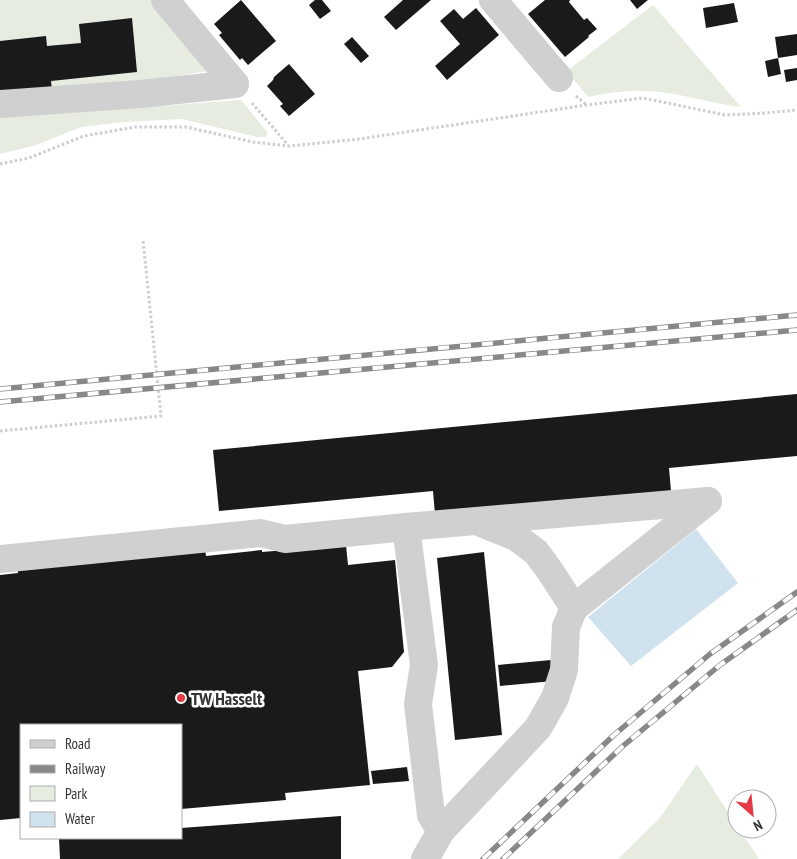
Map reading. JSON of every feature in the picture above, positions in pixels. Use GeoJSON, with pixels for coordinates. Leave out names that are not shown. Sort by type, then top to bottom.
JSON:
{"type":"FeatureCollection","features":[{"type":"Feature","properties":{"kind":"street"},"geometry":{"type":"LineString","coordinates":[[165,0],[236,84]]}},
{"type":"Feature","properties":{"kind":"street"},"geometry":{"type":"LineString","coordinates":[[493,0],[559,78]]}},
{"type":"Feature","properties":{"kind":"street"},"geometry":{"type":"LineString","coordinates":[[0,104],[140,94],[236,84]]}},
{"type":"Feature","properties":{"kind":"street"},"geometry":{"type":"LineString","coordinates":[[0,558],[261,533],[285,540],[406,527],[708,501],[574,608],[566,627],[564,670],[555,698],[538,728],[440,831],[425,859]]}},
{"type":"Feature","properties":{"kind":"street"},"geometry":{"type":"LineString","coordinates":[[477,521],[516,537],[536,552],[574,608]]}},
{"type":"Feature","properties":{"kind":"street"},"geometry":{"type":"LineString","coordinates":[[406,527],[424,665],[418,704],[431,815],[440,831]]}},
{"type":"Feature","properties":{"kind":"path"},"geometry":{"type":"LineString","coordinates":[[236,84],[289,146]]}},
{"type":"Feature","properties":{"kind":"path"},"geometry":{"type":"LineString","coordinates":[[0,164],[29,158],[84,136],[135,127],[186,127],[253,142],[289,146],[359,139],[644,98],[725,115],[797,110]]}},
{"type":"Feature","properties":{"kind":"path"},"geometry":{"type":"LineString","coordinates":[[0,431],[160,416],[143,240]]}},
{"type":"Feature","properties":{"kind":"green space"},"geometry":{"type":"Polygon","coordinates":[[[0,0],[154,0],[214,70],[157,79],[160,106],[241,100],[268,133],[265,137],[257,137],[182,119],[123,122],[81,127],[36,145],[0,154],[0,0]]]}},
{"type":"Feature","properties":{"kind":"green space"},"geometry":{"type":"Polygon","coordinates":[[[653,5],[741,107],[669,93],[645,91],[616,92],[588,97],[567,71],[653,5]]]}},
{"type":"Feature","properties":{"kind":"green space"},"geometry":{"type":"Polygon","coordinates":[[[697,764],[727,810],[727,839],[746,839],[759,859],[618,859],[660,818],[697,764]]]}},
{"type":"Feature","properties":{"kind":"water"},"geometry":{"type":"Polygon","coordinates":[[[696,529],[738,583],[631,666],[588,617],[696,529]]]}},
{"type":"Feature","properties":{"kind":"building"},"geometry":{"type":"Polygon","coordinates":[[[241,0],[276,41],[248,65],[242,58],[240,60],[219,35],[222,33],[214,24],[241,0]]]}},
{"type":"Feature","properties":{"kind":"building"},"geometry":{"type":"Polygon","coordinates":[[[315,0],[322,0],[331,11],[320,19],[309,5],[315,0]]]}},
{"type":"Feature","properties":{"kind":"building"},"geometry":{"type":"Polygon","coordinates":[[[403,0],[431,0],[396,30],[384,17],[403,0]]]}},
{"type":"Feature","properties":{"kind":"building"},"geometry":{"type":"Polygon","coordinates":[[[545,0],[570,0],[569,2],[584,20],[587,18],[597,29],[565,57],[528,14],[545,0]]]}},
{"type":"Feature","properties":{"kind":"building"},"geometry":{"type":"Polygon","coordinates":[[[630,0],[648,0],[637,9],[630,0]]]}},
{"type":"Feature","properties":{"kind":"building"},"geometry":{"type":"Polygon","coordinates":[[[734,3],[738,22],[706,28],[703,8],[734,3]]]}},
{"type":"Feature","properties":{"kind":"building"},"geometry":{"type":"Polygon","coordinates":[[[476,8],[499,35],[447,80],[435,66],[460,44],[440,21],[454,9],[463,19],[476,8]]]}},
{"type":"Feature","properties":{"kind":"building"},"geometry":{"type":"Polygon","coordinates":[[[132,18],[137,72],[51,81],[52,90],[0,95],[0,41],[46,36],[47,46],[81,43],[79,24],[132,18]]]}},
{"type":"Feature","properties":{"kind":"building"},"geometry":{"type":"Polygon","coordinates":[[[797,34],[797,55],[778,58],[775,37],[797,34]]]}},
{"type":"Feature","properties":{"kind":"building"},"geometry":{"type":"Polygon","coordinates":[[[352,37],[369,56],[361,63],[344,44],[352,37]]]}},
{"type":"Feature","properties":{"kind":"building"},"geometry":{"type":"Polygon","coordinates":[[[778,58],[781,74],[768,77],[765,61],[778,58]]]}},
{"type":"Feature","properties":{"kind":"building"},"geometry":{"type":"Polygon","coordinates":[[[289,64],[315,94],[289,116],[280,106],[283,104],[267,86],[289,64]]]}},
{"type":"Feature","properties":{"kind":"building"},"geometry":{"type":"Polygon","coordinates":[[[797,68],[797,80],[786,82],[784,70],[797,68]]]}},
{"type":"Feature","properties":{"kind":"building"},"geometry":{"type":"Polygon","coordinates":[[[797,394],[797,456],[669,468],[671,491],[435,514],[433,491],[219,511],[213,450],[797,394]]]}},
{"type":"Feature","properties":{"kind":"building","name":"TW Hasselt"},"geometry":{"type":"Polygon","coordinates":[[[346,545],[348,565],[395,560],[404,652],[392,667],[358,671],[370,785],[285,793],[286,800],[182,809],[182,724],[20,724],[20,818],[0,820],[0,575],[18,573],[17,566],[205,548],[206,556],[262,550],[262,552],[346,545]]]}},
{"type":"Feature","properties":{"kind":"building"},"geometry":{"type":"Polygon","coordinates":[[[484,552],[502,735],[455,740],[437,558],[484,552]]]}},
{"type":"Feature","properties":{"kind":"building"},"geometry":{"type":"Polygon","coordinates":[[[551,660],[553,681],[500,686],[498,665],[551,660]]]}},
{"type":"Feature","properties":{"kind":"building"},"geometry":{"type":"Polygon","coordinates":[[[407,767],[409,781],[373,784],[371,771],[407,767]]]}},
{"type":"Feature","properties":{"kind":"building"},"geometry":{"type":"Polygon","coordinates":[[[341,816],[341,859],[60,859],[59,839],[182,839],[182,828],[341,816]]]}},
{"type":"Feature","properties":{"kind":"railway"},"geometry":{"type":"LineString","coordinates":[[0,389],[797,315]]}},
{"type":"Feature","properties":{"kind":"railway"},"geometry":{"type":"LineString","coordinates":[[0,402],[797,330]]}},
{"type":"Feature","properties":{"kind":"railway"},"geometry":{"type":"LineString","coordinates":[[483,859],[614,735],[710,654],[797,592]]}},
{"type":"Feature","properties":{"kind":"railway"},"geometry":{"type":"LineString","coordinates":[[503,859],[623,746],[720,665],[797,610]]}},
{"type":"Feature","properties":{"kind":"place","name":"TW Hasselt"},"geometry":{"type":"Point","coordinates":[181,698]}}]}
